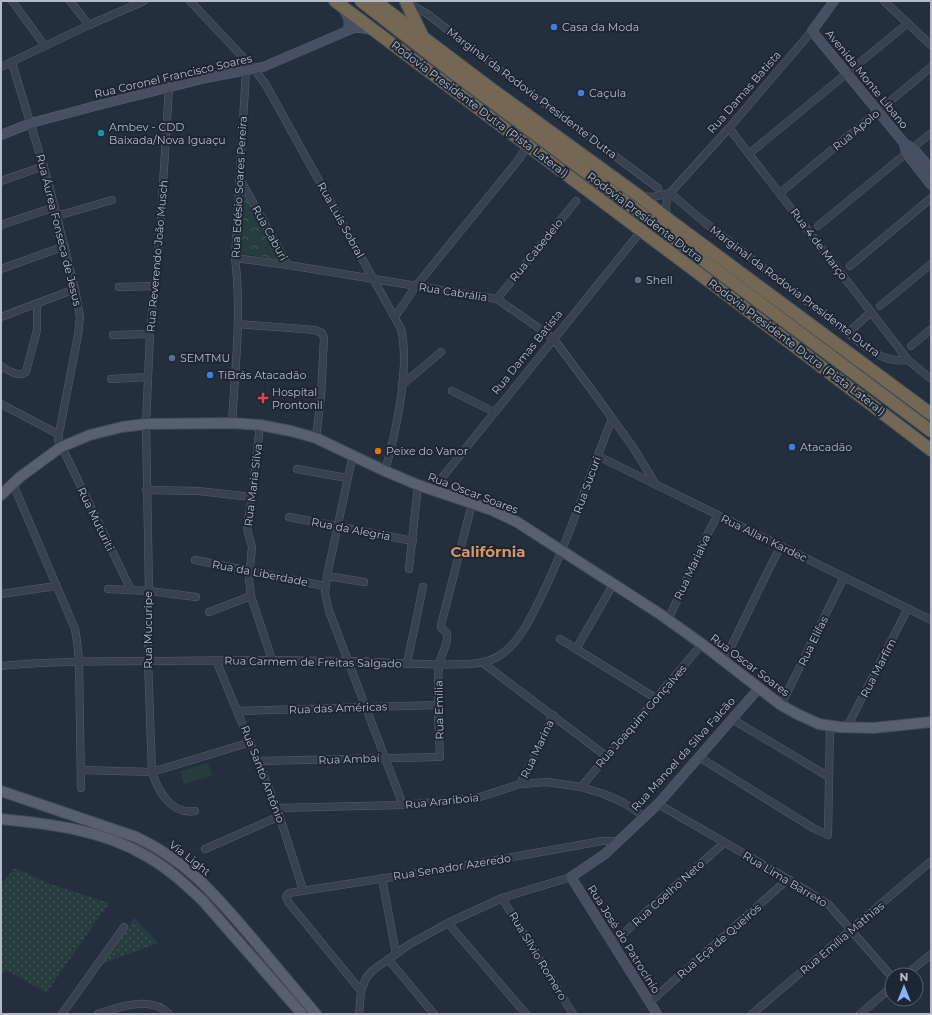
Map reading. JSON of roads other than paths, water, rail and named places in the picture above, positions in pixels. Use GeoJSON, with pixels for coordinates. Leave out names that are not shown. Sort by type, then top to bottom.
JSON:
{"type":"FeatureCollection","features":[{"type":"Feature","properties":{"kind":"highway","name":"Rodovia Presidente Dutra (Pista Lateral)"},"geometry":{"type":"LineString","coordinates":[[336,1],[772,328],[931,450]]}},
{"type":"Feature","properties":{"kind":"highway","name":"Rodovia Presidente Dutra"},"geometry":{"type":"LineString","coordinates":[[361,1],[451,71],[931,432]]}},
{"type":"Feature","properties":{"kind":"highway","name":"Rodovia Presidente Dutra"},"geometry":{"type":"LineString","coordinates":[[376,1],[500,95],[639,196],[931,414]]}},
{"type":"Feature","properties":{"kind":"highway"},"geometry":{"type":"LineString","coordinates":[[405,2],[423,36]]}},
{"type":"Feature","properties":{"kind":"main road","name":"Rua Oscar Soares"},"geometry":{"type":"LineString","coordinates":[[1,495],[61,447],[90,435],[146,424],[232,423],[260,425],[291,431],[316,438],[418,485],[513,520],[614,583],[702,644],[782,705],[810,721],[830,726],[873,728],[931,722]]}},
{"type":"Feature","properties":{"kind":"main road","name":"Via Light"},"geometry":{"type":"LineString","coordinates":[[1,791],[136,837],[152,844],[168,854],[206,885],[316,1014]]}},
{"type":"Feature","properties":{"kind":"main road","name":"Via Light"},"geometry":{"type":"LineString","coordinates":[[1,819],[48,824],[88,832],[119,843],[149,857],[186,884],[203,901],[302,1014]]}},
{"type":"Feature","properties":{"kind":"street"},"geometry":{"type":"LineString","coordinates":[[12,1],[46,46]]}},
{"type":"Feature","properties":{"kind":"street"},"geometry":{"type":"LineString","coordinates":[[70,1],[89,26]]}},
{"type":"Feature","properties":{"kind":"street"},"geometry":{"type":"LineString","coordinates":[[1,67],[144,1]]}},
{"type":"Feature","properties":{"kind":"street","name":"Rua Luís Sobral"},"geometry":{"type":"LineString","coordinates":[[190,1],[266,85],[395,317],[403,336],[402,386],[394,438],[385,471]]}},
{"type":"Feature","properties":{"kind":"street"},"geometry":{"type":"LineString","coordinates":[[336,1],[349,18],[350,25],[347,31]]}},
{"type":"Feature","properties":{"kind":"street","name":"Rua Damas Batista"},"geometry":{"type":"LineString","coordinates":[[669,194],[730,128],[812,31],[834,1]]}},
{"type":"Feature","properties":{"kind":"street"},"geometry":{"type":"LineString","coordinates":[[884,1],[931,45]]}},
{"type":"Feature","properties":{"kind":"street","name":"Marginal da Rodovia Presidente Dutra"},"geometry":{"type":"LineString","coordinates":[[405,2],[426,13],[538,99],[658,188]]}},
{"type":"Feature","properties":{"kind":"street"},"geometry":{"type":"LineString","coordinates":[[750,153],[908,23]]}},
{"type":"Feature","properties":{"kind":"street","name":"Rua Coronel Francisco Soares"},"geometry":{"type":"LineString","coordinates":[[1,135],[31,123],[169,87],[267,66],[347,31],[360,28],[375,31]]}},
{"type":"Feature","properties":{"kind":"street","name":"Avenida Monte Líbano"},"geometry":{"type":"LineString","coordinates":[[812,31],[904,143],[931,185]]}},
{"type":"Feature","properties":{"kind":"street","name":"Rua Áurea Fonseca de Jesus"},"geometry":{"type":"LineString","coordinates":[[12,63],[55,207],[75,289],[80,317],[78,335],[58,434],[61,447]]}},
{"type":"Feature","properties":{"kind":"street","name":"Rua Apolo"},"geometry":{"type":"LineString","coordinates":[[780,193],[931,67]]}},
{"type":"Feature","properties":{"kind":"street","name":"Rua Edésio Soares Pereira"},"geometry":{"type":"LineString","coordinates":[[232,423],[238,324],[238,281],[235,258],[240,167],[250,69]]}},
{"type":"Feature","properties":{"kind":"street","name":"Rua Reverendo João Musch"},"geometry":{"type":"LineString","coordinates":[[146,424],[150,334],[160,226],[169,87]]}},
{"type":"Feature","properties":{"kind":"street","name":"Rua 4 de Março"},"geometry":{"type":"LineString","coordinates":[[730,128],[908,360],[931,379]]}},
{"type":"Feature","properties":{"kind":"street"},"geometry":{"type":"LineString","coordinates":[[818,226],[931,133]]}},
{"type":"Feature","properties":{"kind":"street"},"geometry":{"type":"LineString","coordinates":[[395,317],[416,286],[519,159],[528,145]]}},
{"type":"Feature","properties":{"kind":"street","name":"Avenida Monte Líbano"},"geometry":{"type":"LineString","coordinates":[[909,151],[931,169]]}},
{"type":"Feature","properties":{"kind":"street"},"geometry":{"type":"LineString","coordinates":[[1,181],[44,166]]}},
{"type":"Feature","properties":{"kind":"street","name":"Rua Caburi"},"geometry":{"type":"LineString","coordinates":[[240,181],[288,265]]}},
{"type":"Feature","properties":{"kind":"street"},"geometry":{"type":"LineString","coordinates":[[639,196],[654,197],[669,194],[666,206],[668,219]]}},
{"type":"Feature","properties":{"kind":"street","name":"Marginal da Rodovia Presidente Dutra"},"geometry":{"type":"LineString","coordinates":[[669,194],[867,348],[884,358],[908,360]]}},
{"type":"Feature","properties":{"kind":"street"},"geometry":{"type":"LineString","coordinates":[[850,266],[931,198]]}},
{"type":"Feature","properties":{"kind":"street"},"geometry":{"type":"LineString","coordinates":[[57,216],[112,200]]}},
{"type":"Feature","properties":{"kind":"street","name":"Rua Cabedelo"},"geometry":{"type":"LineString","coordinates":[[497,299],[576,201]]}},
{"type":"Feature","properties":{"kind":"street"},"geometry":{"type":"LineString","coordinates":[[1,225],[55,207]]}},
{"type":"Feature","properties":{"kind":"street","name":"Rua Damas Batista"},"geometry":{"type":"LineString","coordinates":[[432,490],[553,338],[641,231]]}},
{"type":"Feature","properties":{"kind":"street"},"geometry":{"type":"LineString","coordinates":[[1,269],[65,246]]}},
{"type":"Feature","properties":{"kind":"street","name":"Rua Cabrália"},"geometry":{"type":"LineString","coordinates":[[235,258],[288,265],[497,299],[553,338],[633,447],[656,485]]}},
{"type":"Feature","properties":{"kind":"street"},"geometry":{"type":"LineString","coordinates":[[880,306],[931,264]]}},
{"type":"Feature","properties":{"kind":"street"},"geometry":{"type":"LineString","coordinates":[[119,287],[154,286]]}},
{"type":"Feature","properties":{"kind":"street"},"geometry":{"type":"LineString","coordinates":[[1,317],[75,289]]}},
{"type":"Feature","properties":{"kind":"street"},"geometry":{"type":"LineString","coordinates":[[1,366],[19,375],[26,372],[36,330],[37,304]]}},
{"type":"Feature","properties":{"kind":"street"},"geometry":{"type":"LineString","coordinates":[[848,333],[871,312]]}},
{"type":"Feature","properties":{"kind":"street"},"geometry":{"type":"LineString","coordinates":[[238,324],[315,330],[322,333],[324,338],[323,369],[316,438]]}},
{"type":"Feature","properties":{"kind":"street"},"geometry":{"type":"LineString","coordinates":[[911,346],[931,329]]}},
{"type":"Feature","properties":{"kind":"street"},"geometry":{"type":"LineString","coordinates":[[113,335],[150,334]]}},
{"type":"Feature","properties":{"kind":"street"},"geometry":{"type":"LineString","coordinates":[[402,386],[441,352]]}},
{"type":"Feature","properties":{"kind":"street"},"geometry":{"type":"LineString","coordinates":[[111,379],[148,377]]}},
{"type":"Feature","properties":{"kind":"street"},"geometry":{"type":"LineString","coordinates":[[452,391],[494,412]]}},
{"type":"Feature","properties":{"kind":"street"},"geometry":{"type":"LineString","coordinates":[[1,404],[58,434]]}},
{"type":"Feature","properties":{"kind":"street","name":"Rua Sucuri"},"geometry":{"type":"LineString","coordinates":[[562,550],[612,419]]}},
{"type":"Feature","properties":{"kind":"street","name":"Rua Mucuripe"},"geometry":{"type":"LineString","coordinates":[[146,424],[149,591],[148,661],[152,772],[158,788],[167,801],[177,808],[195,811]]}},
{"type":"Feature","properties":{"kind":"street","name":"Rua Maria Silva"},"geometry":{"type":"LineString","coordinates":[[260,425],[247,529],[252,547],[249,584],[251,596],[272,660]]}},
{"type":"Feature","properties":{"kind":"street","name":"Rua Muturiti"},"geometry":{"type":"LineString","coordinates":[[61,447],[131,590]]}},
{"type":"Feature","properties":{"kind":"street"},"geometry":{"type":"LineString","coordinates":[[353,454],[327,576],[325,593],[329,611],[403,805]]}},
{"type":"Feature","properties":{"kind":"street","name":"Rua Allan Kardec"},"geometry":{"type":"LineString","coordinates":[[598,456],[931,620]]}},
{"type":"Feature","properties":{"kind":"street"},"geometry":{"type":"LineString","coordinates":[[297,469],[347,478]]}},
{"type":"Feature","properties":{"kind":"street"},"geometry":{"type":"LineString","coordinates":[[13,484],[75,629],[79,661],[81,788]]}},
{"type":"Feature","properties":{"kind":"street"},"geometry":{"type":"LineString","coordinates":[[409,570],[418,485]]}},
{"type":"Feature","properties":{"kind":"street"},"geometry":{"type":"LineString","coordinates":[[146,490],[252,496]]}},
{"type":"Feature","properties":{"kind":"street","name":"Rua Emília"},"geometry":{"type":"LineString","coordinates":[[440,756],[438,705],[439,664],[447,638],[447,633],[441,628],[472,504]]}},
{"type":"Feature","properties":{"kind":"street","name":"Rua Marialva"},"geometry":{"type":"LineString","coordinates":[[668,620],[709,531],[718,515]]}},
{"type":"Feature","properties":{"kind":"street","name":"Rua da Alegria"},"geometry":{"type":"LineString","coordinates":[[288,517],[413,541]]}},
{"type":"Feature","properties":{"kind":"street"},"geometry":{"type":"LineString","coordinates":[[724,661],[768,569],[781,546]]}},
{"type":"Feature","properties":{"kind":"street","name":"Rua Carmem de Freitas Salgado"},"geometry":{"type":"LineString","coordinates":[[1,666],[79,661],[216,660],[348,661],[439,664],[483,663],[502,655],[521,634],[549,580],[562,550]]}},
{"type":"Feature","properties":{"kind":"street","name":"Rua da Liberdade"},"geometry":{"type":"LineString","coordinates":[[195,560],[325,586]]}},
{"type":"Feature","properties":{"kind":"street"},"geometry":{"type":"LineString","coordinates":[[327,576],[364,582]]}},
{"type":"Feature","properties":{"kind":"street","name":"Rua Elifas"},"geometry":{"type":"LineString","coordinates":[[782,705],[844,577]]}},
{"type":"Feature","properties":{"kind":"street"},"geometry":{"type":"LineString","coordinates":[[576,649],[614,583]]}},
{"type":"Feature","properties":{"kind":"street"},"geometry":{"type":"LineString","coordinates":[[1,594],[56,586]]}},
{"type":"Feature","properties":{"kind":"street"},"geometry":{"type":"LineString","coordinates":[[407,663],[423,587]]}},
{"type":"Feature","properties":{"kind":"street"},"geometry":{"type":"LineString","coordinates":[[108,589],[149,591],[196,597]]}},
{"type":"Feature","properties":{"kind":"street"},"geometry":{"type":"LineString","coordinates":[[209,612],[251,596]]}},
{"type":"Feature","properties":{"kind":"street","name":"Rua Marfim"},"geometry":{"type":"LineString","coordinates":[[847,727],[908,608]]}},
{"type":"Feature","properties":{"kind":"street"},"geometry":{"type":"LineString","coordinates":[[560,639],[656,699]]}},
{"type":"Feature","properties":{"kind":"street","name":"Rua Joaquim Gonçalves"},"geometry":{"type":"LineString","coordinates":[[581,787],[702,644]]}},
{"type":"Feature","properties":{"kind":"street","name":"Rua Santo Antônio"},"geometry":{"type":"LineString","coordinates":[[216,660],[277,808],[303,890]]}},
{"type":"Feature","properties":{"kind":"street"},"geometry":{"type":"LineString","coordinates":[[483,663],[606,756]]}},
{"type":"Feature","properties":{"kind":"street","name":"Rua Manoel da Silva Falcão"},"geometry":{"type":"LineString","coordinates":[[359,1014],[361,991],[368,975],[388,959],[448,923],[502,898],[571,878],[596,862],[658,804],[759,688]]}},
{"type":"Feature","properties":{"kind":"street","name":"Rua das Américas"},"geometry":{"type":"LineString","coordinates":[[238,711],[438,705]]}},
{"type":"Feature","properties":{"kind":"street","name":"Rua Marina"},"geometry":{"type":"LineString","coordinates":[[520,784],[553,715]]}},
{"type":"Feature","properties":{"kind":"street"},"geometry":{"type":"LineString","coordinates":[[732,719],[829,777]]}},
{"type":"Feature","properties":{"kind":"street"},"geometry":{"type":"LineString","coordinates":[[699,757],[828,836],[830,726]]}},
{"type":"Feature","properties":{"kind":"street"},"geometry":{"type":"LineString","coordinates":[[81,770],[152,772],[251,742]]}},
{"type":"Feature","properties":{"kind":"street","name":"Rua Ambaí"},"geometry":{"type":"LineString","coordinates":[[258,761],[440,756]]}},
{"type":"Feature","properties":{"kind":"street","name":"Rua Arariboia"},"geometry":{"type":"LineString","coordinates":[[277,808],[403,805],[480,798],[520,784],[547,782],[581,787],[614,798],[645,817]]}},
{"type":"Feature","properties":{"kind":"street","name":"Rua Lima Barreto"},"geometry":{"type":"LineString","coordinates":[[658,804],[788,879],[829,905],[884,968]]}},
{"type":"Feature","properties":{"kind":"street"},"geometry":{"type":"LineString","coordinates":[[205,849],[280,816]]}},
{"type":"Feature","properties":{"kind":"street","name":"Rua Senador Azeredo"},"geometry":{"type":"LineString","coordinates":[[361,991],[292,908],[286,897],[289,893],[457,867],[602,841],[619,841]]}},
{"type":"Feature","properties":{"kind":"street","name":"Rua Coelho Neto"},"geometry":{"type":"LineString","coordinates":[[612,944],[724,843]]}},
{"type":"Feature","properties":{"kind":"street","name":"Rua Emília Mathias"},"geometry":{"type":"LineString","coordinates":[[752,1014],[931,861]]}},
{"type":"Feature","properties":{"kind":"street"},"geometry":{"type":"LineString","coordinates":[[382,878],[396,954]]}},
{"type":"Feature","properties":{"kind":"street","name":"Rua José do Patrocínio"},"geometry":{"type":"LineString","coordinates":[[571,878],[657,1014]]}},
{"type":"Feature","properties":{"kind":"street","name":"Rua Eça de Queirós"},"geometry":{"type":"LineString","coordinates":[[650,1002],[788,879]]}},
{"type":"Feature","properties":{"kind":"street","name":"Rua Sílvio Romero"},"geometry":{"type":"LineString","coordinates":[[502,898],[573,1014]]}},
{"type":"Feature","properties":{"kind":"street"},"geometry":{"type":"LineString","coordinates":[[448,923],[526,1014]]}},
{"type":"Feature","properties":{"kind":"street"},"geometry":{"type":"LineString","coordinates":[[62,1014],[124,927]]}},
{"type":"Feature","properties":{"kind":"street"},"geometry":{"type":"LineString","coordinates":[[916,967],[931,954]]}},
{"type":"Feature","properties":{"kind":"street"},"geometry":{"type":"LineString","coordinates":[[388,959],[434,1014]]}},
{"type":"Feature","properties":{"kind":"street"},"geometry":{"type":"LineString","coordinates":[[860,1014],[884,994]]}},
{"type":"Feature","properties":{"kind":"street"},"geometry":{"type":"LineString","coordinates":[[98,1014],[126,1006],[141,1004],[157,1006],[169,1014]]}},
{"type":"Feature","properties":{"kind":"street"},"geometry":{"type":"LineString","coordinates":[[126,1006],[126,1014]]}},
{"type":"Feature","properties":{"kind":"place","name":"Casa da Moda"},"geometry":{"type":"Point","coordinates":[554,27]}},
{"type":"Feature","properties":{"kind":"place","name":"Caçula"},"geometry":{"type":"Point","coordinates":[581,93]}},
{"type":"Feature","properties":{"kind":"place","name":"Ambev - CDD Baixada/Nova Iguaçu"},"geometry":{"type":"Point","coordinates":[101,133]}},
{"type":"Feature","properties":{"kind":"place","name":"Shell"},"geometry":{"type":"Point","coordinates":[638,280]}},
{"type":"Feature","properties":{"kind":"place","name":"SEMTMU"},"geometry":{"type":"Point","coordinates":[172,358]}},
{"type":"Feature","properties":{"kind":"place","name":"TiBrás Atacadão"},"geometry":{"type":"Point","coordinates":[210,375]}},
{"type":"Feature","properties":{"kind":"place","name":"Hospital Prontonil"},"geometry":{"type":"Point","coordinates":[263,398]}},
{"type":"Feature","properties":{"kind":"place","name":"Atacadão"},"geometry":{"type":"Point","coordinates":[792,447]}},
{"type":"Feature","properties":{"kind":"place","name":"Peixe do Vanor"},"geometry":{"type":"Point","coordinates":[378,451]}},
{"type":"Feature","properties":{"kind":"district","name":"Califórnia"},"geometry":{"type":"Point","coordinates":[488,552]}}]}
